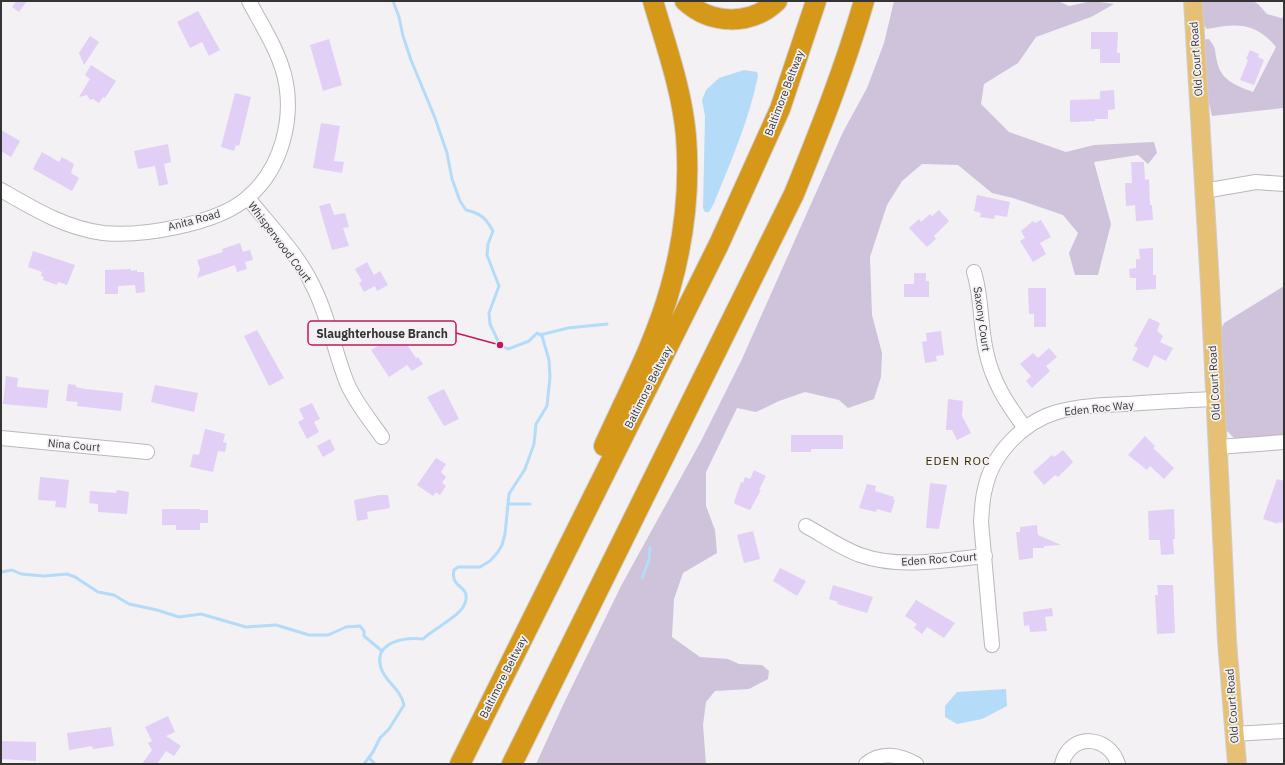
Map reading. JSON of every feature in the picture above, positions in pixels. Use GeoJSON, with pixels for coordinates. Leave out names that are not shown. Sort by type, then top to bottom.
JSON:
{"type":"FeatureCollection","features":[{"type":"Feature","properties":{"kind":"highway"},"geometry":{"type":"LineString","coordinates":[[508,666],[660,318],[670,290],[681,246],[687,189],[686,135],[678,87],[653,1]]}},
{"type":"Feature","properties":{"kind":"highway"},"geometry":{"type":"LineString","coordinates":[[685,1],[691,7],[719,19],[736,20],[758,14],[777,1]]}},
{"type":"Feature","properties":{"kind":"highway","name":"Baltimore Beltway"},"geometry":{"type":"LineString","coordinates":[[460,764],[720,244],[780,109],[816,1]]}},
{"type":"Feature","properties":{"kind":"highway"},"geometry":{"type":"LineString","coordinates":[[512,764],[794,194],[824,123],[847,59],[864,1]]}},
{"type":"Feature","properties":{"kind":"main road","name":"Old Court Road"},"geometry":{"type":"LineString","coordinates":[[1193,1],[1233,734],[1237,764]]}},
{"type":"Feature","properties":{"kind":"street","name":"Anita Road"},"geometry":{"type":"LineString","coordinates":[[1,190],[42,214],[79,228],[104,233],[127,234],[182,226],[213,218],[230,210],[248,198],[274,165],[282,146],[287,127],[288,110],[284,74],[275,51],[248,1]]}},
{"type":"Feature","properties":{"kind":"street"},"geometry":{"type":"LineString","coordinates":[[1204,191],[1256,182],[1284,184]]}},
{"type":"Feature","properties":{"kind":"street","name":"Whisperwood Court"},"geometry":{"type":"LineString","coordinates":[[248,198],[302,267],[313,284],[329,325],[337,356],[348,386],[382,437]]}},
{"type":"Feature","properties":{"kind":"street","name":"Saxony Court"},"geometry":{"type":"LineString","coordinates":[[974,272],[979,289],[986,351],[990,369],[1007,404],[1025,428]]}},
{"type":"Feature","properties":{"kind":"street","name":"Eden Roc Way"},"geometry":{"type":"LineString","coordinates":[[992,645],[981,522],[985,488],[998,457],[1009,443],[1025,428],[1043,417],[1074,408],[1215,399]]}},
{"type":"Feature","properties":{"kind":"street","name":"Nina Court"},"geometry":{"type":"LineString","coordinates":[[1,438],[147,452]]}},
{"type":"Feature","properties":{"kind":"street"},"geometry":{"type":"LineString","coordinates":[[1218,446],[1284,442]]}},
{"type":"Feature","properties":{"kind":"street","name":"Eden Roc Court"},"geometry":{"type":"LineString","coordinates":[[806,526],[843,547],[878,560],[898,563],[985,556]]}},
{"type":"Feature","properties":{"kind":"street"},"geometry":{"type":"LineString","coordinates":[[1233,734],[1284,731]]}},
{"type":"Feature","properties":{"kind":"street"},"geometry":{"type":"LineString","coordinates":[[1062,764],[1065,755],[1075,744],[1084,741],[1093,741],[1104,745],[1111,750],[1118,764]]}},
{"type":"Feature","properties":{"kind":"street"},"geometry":{"type":"LineString","coordinates":[[866,764],[880,756],[893,755],[904,757],[916,764]]}},
{"type":"Feature","properties":{"kind":"shaded area"},"geometry":{"type":"Polygon","coordinates":[[[894,1],[1058,1],[1069,6],[1092,1],[1114,4],[1091,17],[1036,37],[1018,63],[984,84],[981,104],[1009,132],[1066,152],[1094,145],[1154,142],[1157,153],[1148,164],[1138,155],[1094,162],[1111,224],[1098,275],[1075,275],[1069,253],[1078,233],[1063,215],[1013,198],[992,193],[958,165],[922,164],[902,181],[887,205],[870,257],[872,315],[882,353],[881,377],[874,399],[848,408],[839,400],[805,392],[779,401],[756,412],[737,408],[706,472],[706,506],[715,530],[717,553],[683,573],[674,599],[672,637],[700,657],[728,659],[739,664],[762,665],[769,671],[768,679],[749,689],[715,691],[706,702],[703,725],[706,764],[536,764],[621,586],[701,441],[742,359],[843,132],[867,88],[884,43],[894,1]]]}},
{"type":"Feature","properties":{"kind":"shaded area"},"geometry":{"type":"Polygon","coordinates":[[[1199,1],[1253,1],[1258,4],[1267,14],[1281,18],[1284,17],[1284,108],[1212,116],[1198,56],[1200,40],[1209,39],[1212,43],[1215,49],[1219,68],[1225,78],[1235,85],[1253,92],[1276,47],[1261,33],[1245,26],[1236,25],[1207,29],[1199,20],[1199,1]]]}},
{"type":"Feature","properties":{"kind":"shaded area"},"geometry":{"type":"Polygon","coordinates":[[[1284,286],[1284,435],[1270,438],[1236,440],[1226,430],[1217,337],[1224,323],[1284,286]]]}},
{"type":"Feature","properties":{"kind":"water"},"geometry":{"type":"Polygon","coordinates":[[[744,70],[757,72],[758,76],[750,108],[714,203],[709,212],[705,212],[703,208],[705,116],[702,100],[706,90],[719,78],[744,70]]]}},
{"type":"Feature","properties":{"kind":"water"},"geometry":{"type":"Polygon","coordinates":[[[1006,689],[1007,706],[982,719],[957,724],[945,717],[945,706],[957,692],[1006,689]]]}},
{"type":"Feature","properties":{"kind":"building"},"geometry":{"type":"Polygon","coordinates":[[[16,1],[27,1],[19,12],[12,7],[16,1]]]}},
{"type":"Feature","properties":{"kind":"building"},"geometry":{"type":"Polygon","coordinates":[[[198,11],[220,50],[209,56],[202,42],[190,48],[177,22],[198,11]]]}},
{"type":"Feature","properties":{"kind":"building"},"geometry":{"type":"Polygon","coordinates":[[[1091,32],[1118,32],[1117,53],[1120,53],[1120,63],[1100,63],[1100,49],[1091,49],[1091,32]]]}},
{"type":"Feature","properties":{"kind":"building"},"geometry":{"type":"Polygon","coordinates":[[[90,36],[99,42],[84,65],[79,53],[90,36]]]}},
{"type":"Feature","properties":{"kind":"building"},"geometry":{"type":"Polygon","coordinates":[[[329,39],[342,85],[323,91],[310,45],[329,39]]]}},
{"type":"Feature","properties":{"kind":"building"},"geometry":{"type":"Polygon","coordinates":[[[1250,50],[1259,54],[1258,57],[1264,60],[1254,85],[1240,80],[1248,60],[1246,59],[1250,50]]]}},
{"type":"Feature","properties":{"kind":"building"},"geometry":{"type":"Polygon","coordinates":[[[91,65],[116,81],[105,98],[103,97],[99,103],[93,99],[90,100],[87,95],[79,97],[90,79],[85,75],[91,65]]]}},
{"type":"Feature","properties":{"kind":"building"},"geometry":{"type":"Polygon","coordinates":[[[1114,90],[1115,109],[1108,110],[1108,119],[1070,122],[1070,100],[1100,99],[1100,91],[1114,90]]]}},
{"type":"Feature","properties":{"kind":"building"},"geometry":{"type":"Polygon","coordinates":[[[235,93],[251,97],[239,146],[236,145],[234,151],[221,147],[235,93]]]}},
{"type":"Feature","properties":{"kind":"building"},"geometry":{"type":"Polygon","coordinates":[[[321,123],[340,126],[334,161],[344,162],[342,173],[313,168],[321,123]]]}},
{"type":"Feature","properties":{"kind":"building"},"geometry":{"type":"Polygon","coordinates":[[[1,130],[20,141],[11,157],[1,151],[1,130]]]}},
{"type":"Feature","properties":{"kind":"building"},"geometry":{"type":"Polygon","coordinates":[[[168,144],[171,162],[164,164],[168,184],[159,186],[155,166],[138,169],[134,151],[168,144]]]}},
{"type":"Feature","properties":{"kind":"building"},"geometry":{"type":"Polygon","coordinates":[[[42,152],[59,162],[62,157],[74,164],[71,173],[79,178],[72,191],[33,169],[42,152]]]}},
{"type":"Feature","properties":{"kind":"building"},"geometry":{"type":"Polygon","coordinates":[[[1131,162],[1144,162],[1145,180],[1149,179],[1150,205],[1152,205],[1153,220],[1136,221],[1135,205],[1126,206],[1125,183],[1132,183],[1131,162]]]}},
{"type":"Feature","properties":{"kind":"building"},"geometry":{"type":"Polygon","coordinates":[[[977,195],[1010,202],[1007,217],[995,215],[994,219],[980,217],[981,213],[974,211],[977,195]]]}},
{"type":"Feature","properties":{"kind":"building"},"geometry":{"type":"Polygon","coordinates":[[[330,203],[334,215],[345,213],[349,227],[343,228],[349,246],[332,250],[319,206],[330,203]]]}},
{"type":"Feature","properties":{"kind":"building"},"geometry":{"type":"Polygon","coordinates":[[[939,210],[949,221],[934,236],[936,239],[927,247],[909,228],[919,219],[921,222],[930,214],[932,216],[939,210]]]}},
{"type":"Feature","properties":{"kind":"building"},"geometry":{"type":"Polygon","coordinates":[[[1041,220],[1051,237],[1040,243],[1046,254],[1033,262],[1020,241],[1025,238],[1021,231],[1033,221],[1035,223],[1041,220]]]}},
{"type":"Feature","properties":{"kind":"building"},"geometry":{"type":"Polygon","coordinates":[[[240,243],[243,252],[250,250],[253,260],[245,262],[247,269],[237,272],[235,265],[197,278],[200,269],[197,260],[223,252],[222,249],[240,243]]]}},
{"type":"Feature","properties":{"kind":"building"},"geometry":{"type":"Polygon","coordinates":[[[1153,248],[1153,275],[1156,275],[1156,289],[1136,290],[1136,278],[1130,278],[1129,269],[1136,268],[1136,259],[1140,259],[1139,249],[1153,248]]]}},
{"type":"Feature","properties":{"kind":"building"},"geometry":{"type":"Polygon","coordinates":[[[33,251],[75,265],[67,285],[58,282],[57,285],[43,280],[44,277],[41,276],[42,272],[28,267],[33,251]]]}},
{"type":"Feature","properties":{"kind":"building"},"geometry":{"type":"Polygon","coordinates":[[[367,262],[374,275],[380,271],[388,285],[377,291],[375,286],[364,292],[359,283],[362,281],[355,269],[367,262]]]}},
{"type":"Feature","properties":{"kind":"building"},"geometry":{"type":"Polygon","coordinates":[[[131,269],[131,271],[137,270],[137,272],[144,272],[145,292],[136,293],[135,285],[118,286],[118,294],[105,294],[105,270],[131,269]]]}},
{"type":"Feature","properties":{"kind":"building"},"geometry":{"type":"Polygon","coordinates":[[[914,273],[926,273],[926,281],[929,281],[929,297],[904,297],[904,284],[914,284],[914,273]]]}},
{"type":"Feature","properties":{"kind":"building"},"geometry":{"type":"Polygon","coordinates":[[[1028,288],[1046,288],[1046,327],[1034,327],[1034,314],[1029,314],[1028,288]]]}},
{"type":"Feature","properties":{"kind":"building"},"geometry":{"type":"Polygon","coordinates":[[[1149,318],[1160,323],[1157,331],[1163,336],[1160,342],[1173,348],[1166,361],[1154,355],[1148,368],[1132,360],[1138,348],[1134,346],[1149,318]]]}},
{"type":"Feature","properties":{"kind":"building"},"geometry":{"type":"Polygon","coordinates":[[[257,330],[284,378],[269,386],[244,336],[257,330]]]}},
{"type":"Feature","properties":{"kind":"building"},"geometry":{"type":"Polygon","coordinates":[[[941,331],[944,355],[936,356],[937,361],[925,363],[922,342],[927,341],[926,333],[941,331]]]}},
{"type":"Feature","properties":{"kind":"building"},"geometry":{"type":"Polygon","coordinates":[[[399,333],[416,358],[418,357],[423,364],[412,371],[407,365],[389,377],[371,350],[399,333]]]}},
{"type":"Feature","properties":{"kind":"building"},"geometry":{"type":"Polygon","coordinates":[[[1049,348],[1057,357],[1046,366],[1050,371],[1032,388],[1026,381],[1031,376],[1020,364],[1033,353],[1038,358],[1049,348]]]}},
{"type":"Feature","properties":{"kind":"building"},"geometry":{"type":"Polygon","coordinates":[[[6,376],[18,378],[17,387],[49,390],[47,408],[3,404],[6,376]]]}},
{"type":"Feature","properties":{"kind":"building"},"geometry":{"type":"Polygon","coordinates":[[[68,384],[76,385],[76,387],[85,389],[123,393],[121,411],[77,406],[78,402],[66,401],[68,384]]]}},
{"type":"Feature","properties":{"kind":"building"},"geometry":{"type":"Polygon","coordinates":[[[155,385],[198,393],[194,412],[151,402],[155,385]]]}},
{"type":"Feature","properties":{"kind":"building"},"geometry":{"type":"Polygon","coordinates":[[[444,389],[459,419],[444,426],[427,397],[444,389]]]}},
{"type":"Feature","properties":{"kind":"building"},"geometry":{"type":"Polygon","coordinates":[[[948,399],[963,401],[962,416],[971,433],[957,440],[952,430],[946,430],[948,399]]]}},
{"type":"Feature","properties":{"kind":"building"},"geometry":{"type":"Polygon","coordinates":[[[312,403],[320,419],[314,422],[319,432],[307,439],[298,422],[304,419],[299,409],[312,403]]]}},
{"type":"Feature","properties":{"kind":"building"},"geometry":{"type":"Polygon","coordinates":[[[205,429],[225,434],[223,442],[227,443],[225,452],[218,451],[213,472],[190,467],[193,454],[199,455],[205,429]]]}},
{"type":"Feature","properties":{"kind":"building"},"geometry":{"type":"Polygon","coordinates":[[[791,435],[843,435],[843,449],[811,449],[811,452],[791,452],[791,435]]]}},
{"type":"Feature","properties":{"kind":"building"},"geometry":{"type":"Polygon","coordinates":[[[1145,436],[1155,446],[1153,448],[1174,468],[1164,479],[1150,466],[1147,470],[1128,455],[1145,436]]]}},
{"type":"Feature","properties":{"kind":"building"},"geometry":{"type":"Polygon","coordinates":[[[330,439],[335,450],[323,457],[317,446],[330,439]]]}},
{"type":"Feature","properties":{"kind":"building"},"geometry":{"type":"Polygon","coordinates":[[[1063,450],[1073,462],[1058,477],[1055,475],[1044,485],[1033,472],[1052,455],[1054,457],[1063,450]]]}},
{"type":"Feature","properties":{"kind":"building"},"geometry":{"type":"Polygon","coordinates":[[[436,458],[446,464],[441,472],[446,477],[442,483],[446,486],[440,495],[436,492],[433,496],[417,485],[436,458]]]}},
{"type":"Feature","properties":{"kind":"building"},"geometry":{"type":"Polygon","coordinates":[[[754,470],[766,476],[759,490],[761,490],[750,510],[735,504],[734,502],[741,482],[743,483],[745,477],[750,479],[754,470]]]}},
{"type":"Feature","properties":{"kind":"building"},"geometry":{"type":"Polygon","coordinates":[[[40,477],[69,480],[66,508],[55,507],[56,501],[38,500],[40,477]]]}},
{"type":"Feature","properties":{"kind":"building"},"geometry":{"type":"Polygon","coordinates":[[[1277,479],[1284,481],[1284,516],[1282,523],[1278,522],[1278,524],[1263,519],[1277,479]]]}},
{"type":"Feature","properties":{"kind":"building"},"geometry":{"type":"Polygon","coordinates":[[[930,483],[947,485],[939,529],[926,528],[930,483]]]}},
{"type":"Feature","properties":{"kind":"building"},"geometry":{"type":"Polygon","coordinates":[[[867,484],[876,486],[875,491],[894,497],[893,499],[895,500],[891,513],[877,509],[876,512],[859,508],[867,484]]]}},
{"type":"Feature","properties":{"kind":"building"},"geometry":{"type":"Polygon","coordinates":[[[117,490],[129,492],[127,514],[98,512],[98,504],[89,503],[90,491],[116,493],[117,490]]]}},
{"type":"Feature","properties":{"kind":"building"},"geometry":{"type":"Polygon","coordinates":[[[379,495],[388,495],[390,508],[367,512],[368,519],[357,521],[354,500],[379,495]]]}},
{"type":"Feature","properties":{"kind":"building"},"geometry":{"type":"Polygon","coordinates":[[[162,509],[208,510],[208,523],[200,523],[200,530],[176,530],[176,525],[162,525],[162,509]]]}},
{"type":"Feature","properties":{"kind":"building"},"geometry":{"type":"Polygon","coordinates":[[[1174,509],[1174,554],[1161,555],[1160,540],[1149,540],[1148,511],[1174,509]]]}},
{"type":"Feature","properties":{"kind":"building"},"geometry":{"type":"Polygon","coordinates":[[[1037,525],[1038,535],[1061,545],[1033,548],[1033,558],[1019,560],[1016,532],[1020,532],[1020,527],[1037,525]]]}},
{"type":"Feature","properties":{"kind":"building"},"geometry":{"type":"Polygon","coordinates":[[[753,531],[760,559],[744,563],[737,535],[753,531]]]}},
{"type":"Feature","properties":{"kind":"building"},"geometry":{"type":"Polygon","coordinates":[[[780,568],[806,581],[797,596],[773,581],[780,568]]]}},
{"type":"Feature","properties":{"kind":"building"},"geometry":{"type":"Polygon","coordinates":[[[833,585],[873,597],[867,613],[837,604],[838,602],[829,599],[833,585]]]}},
{"type":"Feature","properties":{"kind":"building"},"geometry":{"type":"Polygon","coordinates":[[[1157,585],[1173,585],[1175,633],[1157,634],[1155,595],[1158,595],[1157,585]]]}},
{"type":"Feature","properties":{"kind":"building"},"geometry":{"type":"Polygon","coordinates":[[[916,600],[955,623],[944,638],[927,627],[922,634],[914,628],[917,624],[905,616],[916,600]]]}},
{"type":"Feature","properties":{"kind":"building"},"geometry":{"type":"Polygon","coordinates":[[[1052,608],[1053,616],[1045,617],[1047,631],[1030,632],[1029,625],[1024,626],[1023,612],[1052,608]]]}},
{"type":"Feature","properties":{"kind":"building"},"geometry":{"type":"Polygon","coordinates":[[[168,716],[175,732],[166,736],[181,746],[174,756],[166,751],[157,764],[142,764],[152,750],[148,743],[152,741],[145,727],[168,716]]]}},
{"type":"Feature","properties":{"kind":"building"},"geometry":{"type":"Polygon","coordinates":[[[111,727],[114,746],[93,749],[92,746],[69,750],[67,733],[111,727]]]}},
{"type":"Feature","properties":{"kind":"building"},"geometry":{"type":"Polygon","coordinates":[[[1,741],[36,742],[36,761],[1,759],[1,741]]]}},
{"type":"Feature","properties":{"kind":"waterway"},"geometry":{"type":"LineString","coordinates":[[364,764],[373,752],[380,738],[389,729],[404,705],[399,694],[383,673],[380,659],[382,652],[386,647],[399,640],[423,639],[455,616],[464,605],[466,594],[454,580],[454,570],[458,567],[480,567],[490,561],[498,552],[505,534],[509,494],[525,469],[534,444],[536,424],[547,406],[550,377],[549,360],[542,336],[537,333],[529,341],[508,349],[500,345],[490,324],[489,313],[499,286],[487,255],[488,244],[493,231],[482,217],[466,210],[460,201],[452,179],[447,153],[435,118],[411,60],[393,1]]}},
{"type":"Feature","properties":{"kind":"waterway"},"geometry":{"type":"LineString","coordinates":[[540,335],[568,328],[607,324]]}},
{"type":"Feature","properties":{"kind":"waterway"},"geometry":{"type":"LineString","coordinates":[[508,504],[530,504]]}},
{"type":"Feature","properties":{"kind":"waterway"},"geometry":{"type":"LineString","coordinates":[[642,578],[649,560],[650,548]]}},
{"type":"Feature","properties":{"kind":"waterway"},"geometry":{"type":"LineString","coordinates":[[1,572],[12,570],[21,574],[44,576],[67,574],[75,577],[98,592],[114,595],[129,604],[157,610],[179,617],[201,614],[246,627],[276,625],[309,635],[328,635],[346,627],[360,626],[364,631],[364,636],[382,651]]}},
{"type":"Feature","properties":{"kind":"waterway"},"geometry":{"type":"LineString","coordinates":[[369,758],[375,764]]}},
{"type":"Feature","properties":{"kind":"place","name":"Slaughterhouse Branch"},"geometry":{"type":"Point","coordinates":[500,345]}},
{"type":"Feature","properties":{"kind":"district","name":"EDEN ROC"},"geometry":{"type":"Point","coordinates":[958,461]}}]}
